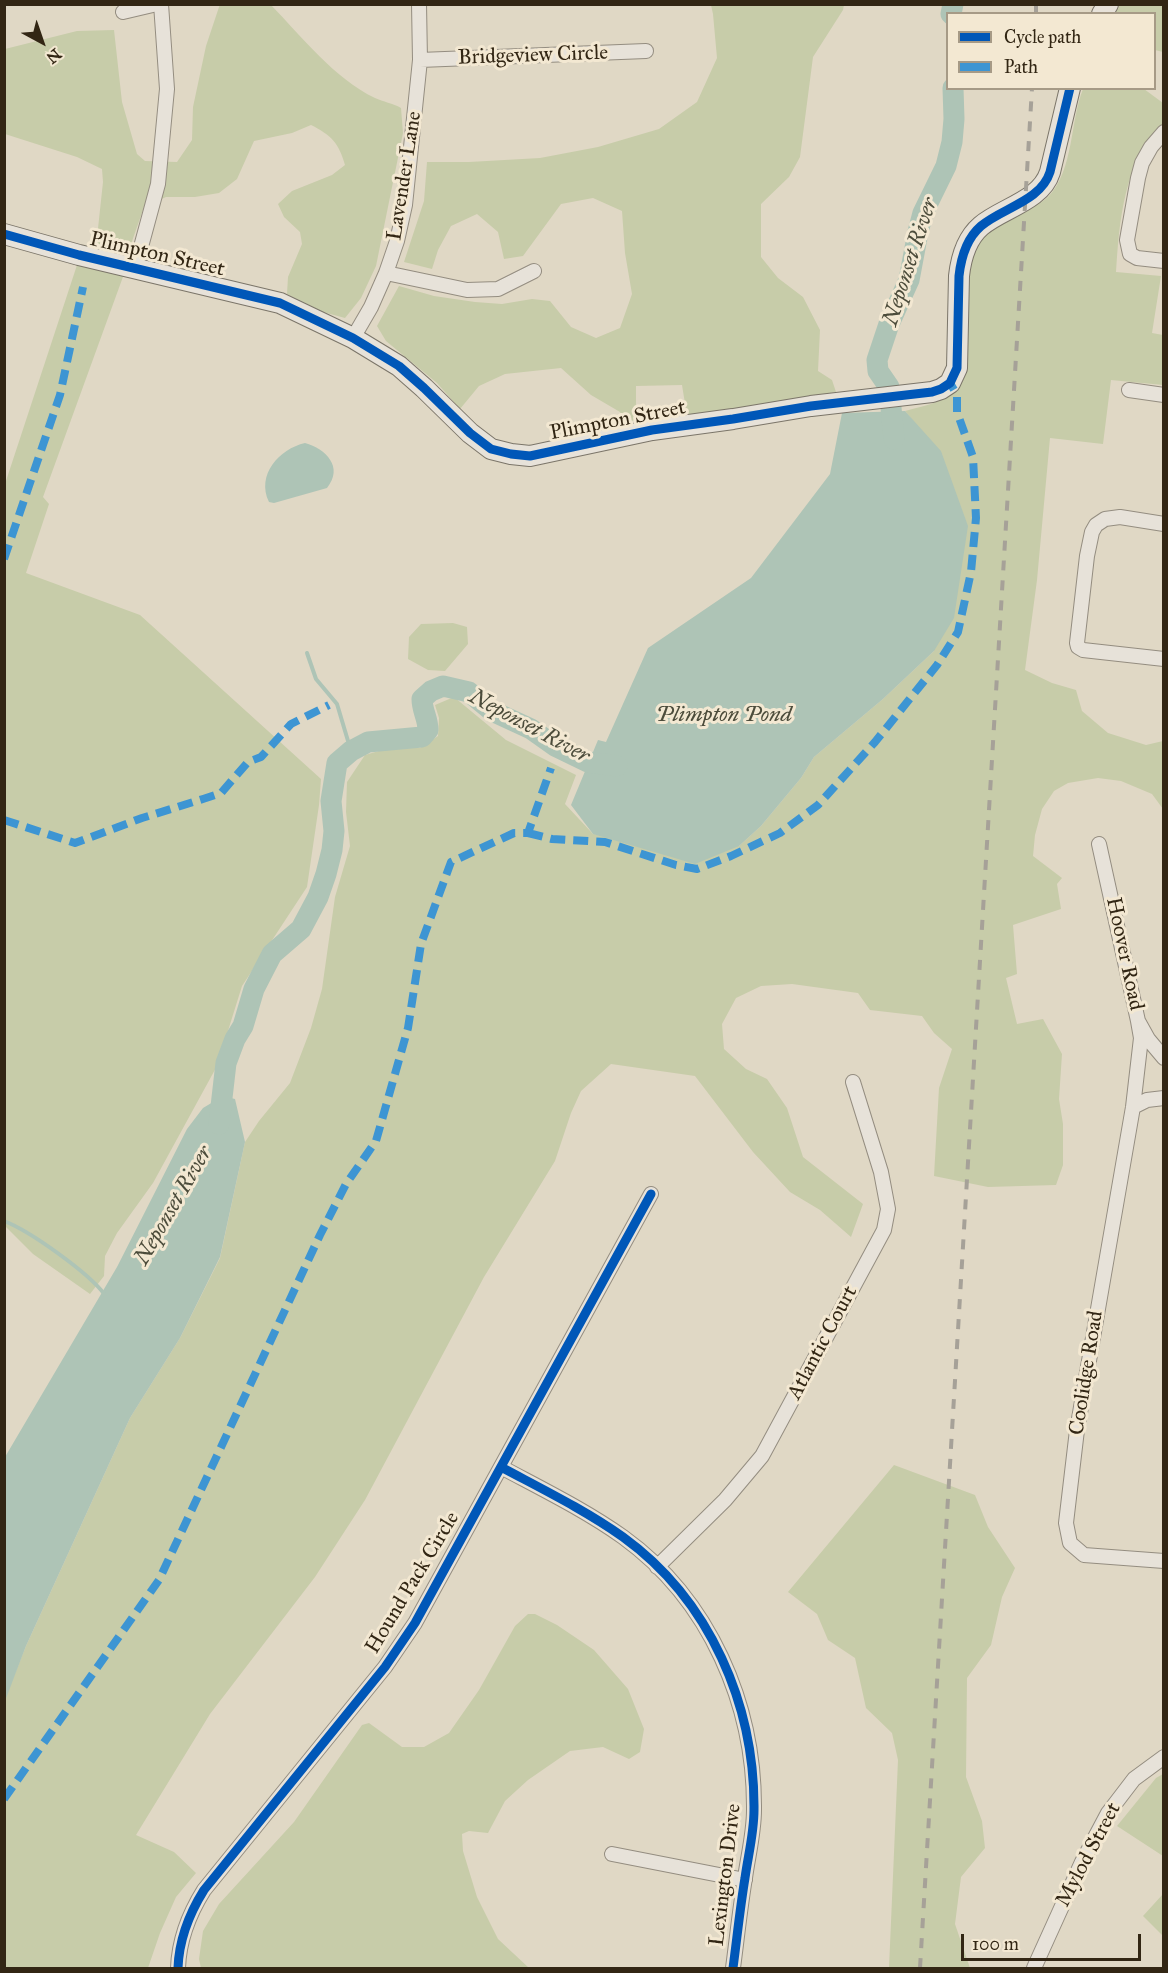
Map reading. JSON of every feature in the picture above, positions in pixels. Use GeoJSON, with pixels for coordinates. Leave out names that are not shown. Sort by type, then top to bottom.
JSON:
{"type":"FeatureCollection","features":[{"type":"Feature","properties":{"kind":"street"},"geometry":{"type":"LineString","coordinates":[[123,12],[159,4],[166,89],[158,184],[135,269]]}},
{"type":"Feature","properties":{"kind":"street","name":"Lavender Lane"},"geometry":{"type":"LineString","coordinates":[[353,338],[371,307],[386,273],[397,241],[405,205],[420,60],[419,4]]}},
{"type":"Feature","properties":{"kind":"street","name":"Bridgeview Circle"},"geometry":{"type":"LineString","coordinates":[[420,60],[646,51]]}},
{"type":"Feature","properties":{"kind":"street","name":"Plimpton Street"},"geometry":{"type":"LineString","coordinates":[[6,236],[280,303],[353,338],[399,366],[470,433],[491,449],[530,456],[652,430],[941,389],[954,378],[957,368],[958,276],[967,245],[981,226],[1027,198],[1046,182],[1070,90]]}},
{"type":"Feature","properties":{"kind":"street"},"geometry":{"type":"LineString","coordinates":[[1164,132],[1151,147],[1142,164],[1127,240],[1130,254],[1137,258],[1164,261]]}},
{"type":"Feature","properties":{"kind":"street"},"geometry":{"type":"LineString","coordinates":[[386,273],[466,290],[498,289],[534,271]]}},
{"type":"Feature","properties":{"kind":"street"},"geometry":{"type":"LineString","coordinates":[[1129,390],[1164,395]]}},
{"type":"Feature","properties":{"kind":"street"},"geometry":{"type":"LineString","coordinates":[[1164,524],[1120,517],[1105,519],[1096,525],[1092,532],[1077,643],[1078,648],[1083,650],[1164,659]]}},
{"type":"Feature","properties":{"kind":"street","name":"Hoover Road"},"geometry":{"type":"LineString","coordinates":[[1099,844],[1138,1021],[1148,1039],[1164,1058]]}},
{"type":"Feature","properties":{"kind":"street","name":"Coolidge Road"},"geometry":{"type":"LineString","coordinates":[[1138,1021],[1141,1038],[1133,1107],[1077,1430],[1066,1523],[1070,1543],[1084,1555],[1098,1558],[1164,1561]]}},
{"type":"Feature","properties":{"kind":"street","name":"Atlantic Court"},"geometry":{"type":"LineString","coordinates":[[657,1567],[718,1508],[762,1456],[884,1230],[888,1209],[880,1172],[853,1082]]}},
{"type":"Feature","properties":{"kind":"street"},"geometry":{"type":"LineString","coordinates":[[1133,1107],[1147,1100],[1164,1098]]}},
{"type":"Feature","properties":{"kind":"street","name":"Hound Pack Circle"},"geometry":{"type":"LineString","coordinates":[[178,1968],[184,1931],[204,1890],[402,1643],[426,1605],[651,1194]]}},
{"type":"Feature","properties":{"kind":"street","name":"Lexington Drive"},"geometry":{"type":"LineString","coordinates":[[501,1467],[585,1512],[624,1538],[657,1567],[682,1596],[712,1638],[729,1672],[742,1710],[750,1745],[754,1812],[733,1968]]}},
{"type":"Feature","properties":{"kind":"street","name":"Mylod Street"},"geometry":{"type":"LineString","coordinates":[[1034,1968],[1078,1870],[1108,1813],[1134,1779],[1164,1757]]}},
{"type":"Feature","properties":{"kind":"street"},"geometry":{"type":"LineString","coordinates":[[612,1854],[745,1880]]}},
{"type":"Feature","properties":{"kind":"green space"},"geometry":{"type":"Polygon","coordinates":[[[220,4],[271,5],[319,56],[346,80],[375,98],[401,108],[403,133],[376,266],[361,298],[345,318],[323,312],[287,294],[288,277],[302,244],[300,232],[284,217],[278,204],[292,191],[332,175],[345,165],[337,145],[329,136],[311,125],[292,133],[254,141],[237,179],[219,193],[195,197],[166,197],[144,207],[130,247],[119,252],[96,247],[103,182],[102,169],[77,157],[5,134],[5,49],[77,31],[114,30],[122,102],[137,154],[145,161],[177,162],[192,140],[193,107],[206,46],[220,4]]]}},
{"type":"Feature","properties":{"kind":"green space"},"geometry":{"type":"Polygon","coordinates":[[[711,5],[844,5],[813,57],[800,157],[789,177],[761,204],[761,257],[778,278],[803,297],[820,330],[818,371],[832,380],[836,392],[687,416],[682,385],[636,386],[636,420],[624,422],[620,412],[591,395],[561,368],[505,374],[479,386],[460,409],[437,383],[386,341],[377,326],[399,286],[434,296],[475,302],[502,304],[532,299],[550,301],[571,327],[596,338],[620,328],[632,294],[625,253],[622,211],[593,198],[561,204],[523,256],[504,259],[498,232],[477,214],[451,226],[438,250],[432,269],[404,262],[424,201],[427,162],[540,158],[598,147],[659,129],[697,102],[717,58],[711,5]]]}},
{"type":"Feature","properties":{"kind":"green space"},"geometry":{"type":"Polygon","coordinates":[[[1120,5],[1163,5],[1163,52],[1156,50],[1156,12],[1115,12],[1120,5]]]}},
{"type":"Feature","properties":{"kind":"green space"},"geometry":{"type":"Polygon","coordinates":[[[1083,90],[1145,90],[1163,103],[1163,124],[1140,155],[1126,193],[1119,233],[1116,272],[1161,276],[1152,333],[1163,335],[1163,385],[1111,380],[1103,444],[1050,438],[1037,580],[1025,670],[1052,683],[1076,690],[1082,711],[1108,733],[1146,745],[1163,741],[1163,809],[1152,794],[1121,781],[1098,778],[1068,783],[1054,791],[1042,809],[1035,835],[1033,856],[1062,878],[1057,884],[1061,909],[1013,925],[1017,974],[1006,978],[1017,1024],[1043,1019],[1062,1054],[1059,1099],[1063,1124],[1063,1165],[1056,1185],[988,1187],[934,1176],[939,1088],[952,1049],[934,1033],[922,1016],[870,1010],[858,993],[792,984],[761,986],[736,998],[722,1024],[724,1049],[746,1069],[767,1079],[787,1108],[803,1157],[863,1204],[851,1237],[820,1210],[790,1192],[753,1152],[695,1076],[611,1064],[581,1091],[555,1161],[484,1277],[365,1500],[315,1577],[210,1714],[136,1835],[174,1852],[196,1873],[176,1897],[148,1968],[5,1968],[4,1701],[26,1646],[130,1418],[180,1338],[220,1258],[245,1142],[290,1083],[311,1028],[322,989],[335,897],[350,846],[346,812],[347,782],[365,755],[396,746],[420,748],[438,736],[439,718],[435,705],[454,697],[506,740],[576,775],[565,804],[593,834],[739,846],[761,826],[801,778],[814,757],[883,699],[934,651],[913,421],[905,411],[945,398],[956,391],[962,382],[967,352],[965,269],[969,256],[975,244],[989,230],[1031,209],[1048,197],[1056,186],[1067,159],[1083,90]]]}},
{"type":"Feature","properties":{"kind":"green space"},"geometry":{"type":"Polygon","coordinates":[[[78,262],[124,274],[43,497],[49,504],[26,573],[140,615],[321,779],[307,887],[242,986],[217,1066],[153,1183],[117,1233],[105,1256],[104,1276],[90,1294],[33,1254],[5,1226],[5,484],[78,262]]]}},
{"type":"Feature","properties":{"kind":"green space"},"geometry":{"type":"Polygon","coordinates":[[[453,623],[467,627],[468,644],[445,671],[428,670],[408,659],[409,637],[421,624],[453,623]]]}},
{"type":"Feature","properties":{"kind":"green space"},"geometry":{"type":"Polygon","coordinates":[[[894,1465],[975,1495],[988,1527],[1015,1568],[1002,1597],[991,1645],[967,1678],[966,1777],[982,1821],[985,1848],[961,1877],[955,1924],[970,1968],[889,1968],[898,1760],[892,1733],[866,1708],[855,1658],[828,1640],[817,1614],[788,1592],[894,1465]]]}},
{"type":"Feature","properties":{"kind":"green space"},"geometry":{"type":"Polygon","coordinates":[[[528,1614],[535,1614],[557,1625],[594,1650],[628,1689],[644,1729],[640,1752],[629,1759],[603,1747],[570,1751],[528,1780],[505,1801],[488,1833],[469,1831],[462,1834],[463,1851],[477,1897],[498,1939],[529,1968],[201,1968],[199,1959],[203,1931],[219,1904],[294,1822],[362,1725],[369,1723],[402,1747],[424,1747],[449,1733],[479,1690],[515,1626],[528,1614]]]}},
{"type":"Feature","properties":{"kind":"green space"},"geometry":{"type":"Polygon","coordinates":[[[1163,1774],[1163,1856],[1117,1826],[1156,1778],[1163,1774]]]}},
{"type":"Feature","properties":{"kind":"green space"},"geometry":{"type":"Polygon","coordinates":[[[1163,1894],[1163,1936],[1143,1916],[1163,1894]]]}},
{"type":"Feature","properties":{"kind":"water","name":"Plimpton Pond"},"geometry":{"type":"Polygon","coordinates":[[[905,411],[941,451],[968,526],[954,618],[934,651],[883,699],[814,757],[801,778],[761,826],[739,846],[695,864],[593,834],[571,805],[598,740],[606,742],[648,648],[751,578],[830,474],[842,413],[905,411]]]}},
{"type":"Feature","properties":{"kind":"water"},"geometry":{"type":"Polygon","coordinates":[[[305,443],[326,454],[333,466],[332,480],[327,488],[274,503],[269,502],[265,482],[272,465],[287,451],[305,443]]]}},
{"type":"Feature","properties":{"kind":"water"},"geometry":{"type":"Polygon","coordinates":[[[223,1096],[235,1099],[245,1142],[220,1257],[180,1338],[130,1418],[26,1646],[5,1701],[5,1457],[117,1267],[187,1129],[203,1108],[223,1096]]]}},
{"type":"Feature","properties":{"kind":"waterway","name":"Neponset River"},"geometry":{"type":"LineString","coordinates":[[951,12],[953,4]]}},
{"type":"Feature","properties":{"kind":"waterway","name":"Neponset River"},"geometry":{"type":"LineString","coordinates":[[894,439],[889,387],[878,371],[877,360],[889,324],[909,280],[923,213],[946,166],[952,142],[953,90]]}},
{"type":"Feature","properties":{"kind":"waterway"},"geometry":{"type":"LineString","coordinates":[[307,653],[316,679],[337,704],[351,751]]}},
{"type":"Feature","properties":{"kind":"waterway","name":"Neponset River"},"geometry":{"type":"LineString","coordinates":[[219,1124],[226,1063],[235,1039],[243,1026],[254,989],[272,954],[301,929],[318,897],[326,874],[334,831],[331,801],[337,763],[351,751],[368,742],[422,737],[428,730],[422,699],[431,691],[443,686],[469,692],[492,711],[531,729],[555,746],[588,762],[617,766]]}},
{"type":"Feature","properties":{"kind":"waterway"},"geometry":{"type":"LineString","coordinates":[[4,1221],[58,1254],[86,1276],[105,1295]]}},
{"type":"Feature","properties":{"kind":"railway"},"geometry":{"type":"LineString","coordinates":[[1036,4],[1036,12]]}},
{"type":"Feature","properties":{"kind":"railway"},"geometry":{"type":"LineString","coordinates":[[920,1968],[1032,90]]}},
{"type":"Feature","properties":{"kind":"marked path"},"geometry":{"type":"LineString","coordinates":[[4,559],[60,395],[83,287]]}},
{"type":"Feature","properties":{"kind":"marked path"},"geometry":{"type":"LineString","coordinates":[[528,833],[552,839],[605,842],[676,865],[697,869],[780,833],[818,805],[875,742],[937,665],[958,632],[971,572],[976,518],[973,457],[957,412],[957,395],[950,383]]}},
{"type":"Feature","properties":{"kind":"marked path"},"geometry":{"type":"LineString","coordinates":[[4,820],[75,843],[142,818],[221,793],[248,762],[261,757],[291,724],[329,705]]}},
{"type":"Feature","properties":{"kind":"marked path"},"geometry":{"type":"LineString","coordinates":[[4,1799],[159,1580],[320,1235],[346,1184],[376,1141],[408,1028],[421,944],[451,862],[514,833],[528,833],[551,768]]}},
{"type":"Feature","properties":{"kind":"cycle path"},"geometry":{"type":"LineString","coordinates":[[4,234],[79,255],[280,303],[353,338],[399,366],[470,433],[491,449],[530,456],[652,430],[811,406],[932,392],[950,383],[957,368],[959,276],[966,249],[972,236],[981,226],[1030,197],[1045,182],[1050,172],[1070,90]]}},
{"type":"Feature","properties":{"kind":"cycle path"},"geometry":{"type":"LineString","coordinates":[[178,1968],[180,1947],[186,1928],[204,1890],[385,1667],[415,1623],[651,1194]]}},
{"type":"Feature","properties":{"kind":"cycle path"},"geometry":{"type":"LineString","coordinates":[[501,1467],[594,1518],[623,1537],[654,1563],[680,1591],[703,1623],[721,1658],[736,1694],[746,1732],[752,1771],[754,1810],[733,1968]]}}]}
